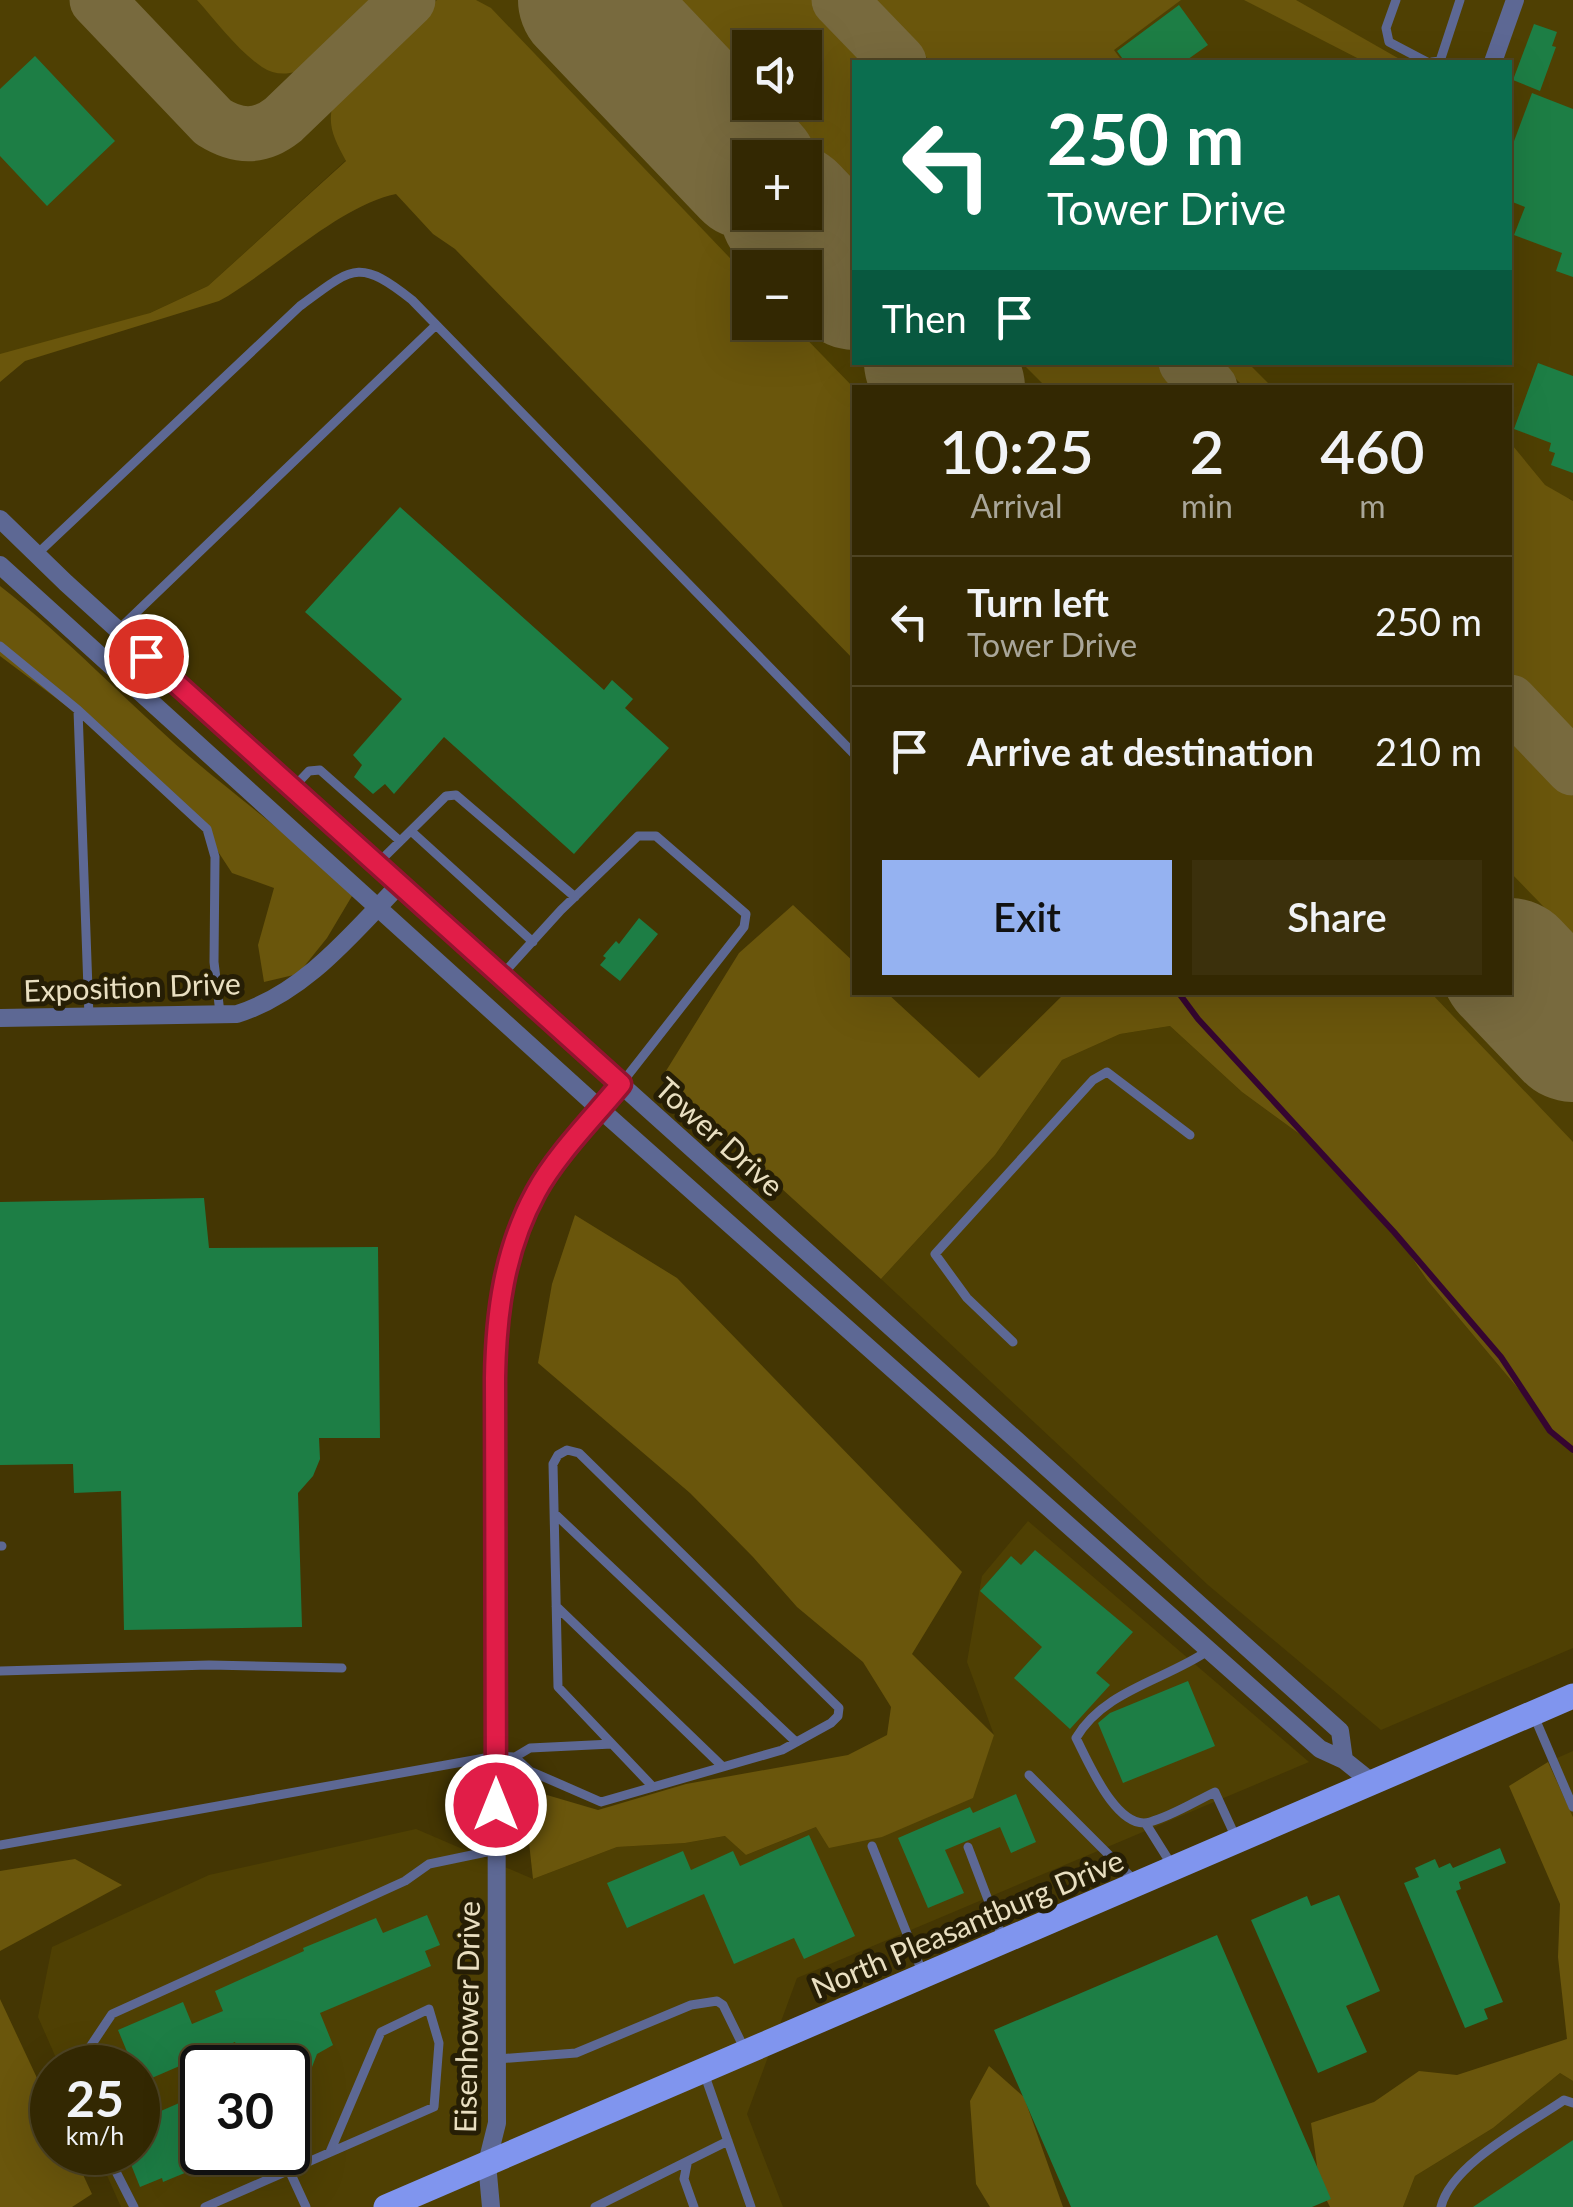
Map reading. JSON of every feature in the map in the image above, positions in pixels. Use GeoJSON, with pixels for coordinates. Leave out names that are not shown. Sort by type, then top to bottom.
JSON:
{"type":"FeatureCollection","features":[{"type":"Feature","properties":{"kind":"main road","name":"North Pleasantburg Drive"},"geometry":{"type":"LineString","coordinates":[[386,2207],[1573,1696]]}},
{"type":"Feature","properties":{"kind":"street"},"geometry":{"type":"LineString","coordinates":[[1493,60],[1515,0]]}},
{"type":"Feature","properties":{"kind":"street","name":"Tower Drive"},"geometry":{"type":"LineString","coordinates":[[0,519],[399,885],[1340,1731],[1344,1760]]}},
{"type":"Feature","properties":{"kind":"street","name":"Tower Drive"},"geometry":{"type":"LineString","coordinates":[[0,565],[600,1109],[1209,1650],[1320,1748],[1344,1760],[1374,1784]]}},
{"type":"Feature","properties":{"kind":"street","name":"Exposition Drive"},"geometry":{"type":"LineString","coordinates":[[0,1018],[220,1015],[264,1006],[293,988],[399,885]]}},
{"type":"Feature","properties":{"kind":"street","name":"Eisenhower Drive"},"geometry":{"type":"LineString","coordinates":[[491,2207],[487,2163],[497,2123],[496,1850],[505,1757],[495,1378],[500,1299],[519,1229],[537,1190],[621,1084]]}},
{"type":"Feature","properties":{"kind":"lane"},"geometry":{"type":"LineString","coordinates":[[1396,0],[1386,28],[1390,42],[1426,60]]}},
{"type":"Feature","properties":{"kind":"lane"},"geometry":{"type":"LineString","coordinates":[[1440,60],[1460,0]]}},
{"type":"Feature","properties":{"kind":"lane"},"geometry":{"type":"LineString","coordinates":[[36,555],[300,306],[337,279],[358,270],[382,276],[436,325],[852,752]]}},
{"type":"Feature","properties":{"kind":"lane"},"geometry":{"type":"LineString","coordinates":[[118,630],[436,325]]}},
{"type":"Feature","properties":{"kind":"lane"},"geometry":{"type":"LineString","coordinates":[[0,646],[78,710],[207,829],[215,856],[214,962],[220,1015]]}},
{"type":"Feature","properties":{"kind":"lane"},"geometry":{"type":"LineString","coordinates":[[78,710],[88,1017]]}},
{"type":"Feature","properties":{"kind":"lane"},"geometry":{"type":"LineString","coordinates":[[293,788],[309,771],[320,770],[400,841]]}},
{"type":"Feature","properties":{"kind":"lane"},"geometry":{"type":"LineString","coordinates":[[377,864],[446,796],[456,795],[576,896]]}},
{"type":"Feature","properties":{"kind":"lane"},"geometry":{"type":"LineString","coordinates":[[410,831],[533,942]]}},
{"type":"Feature","properties":{"kind":"lane"},"geometry":{"type":"LineString","coordinates":[[501,976],[638,836],[656,836],[746,914],[744,927],[621,1084]]}},
{"type":"Feature","properties":{"kind":"lane"},"geometry":{"type":"LineString","coordinates":[[1013,1342],[967,1298],[935,1254],[1092,1080],[1106,1072],[1190,1135]]}},
{"type":"Feature","properties":{"kind":"lane"},"geometry":{"type":"LineString","coordinates":[[505,1757],[601,1802],[782,1750],[838,1716],[839,1708],[579,1453],[567,1450],[552,1464],[558,1687],[653,1787]]}},
{"type":"Feature","properties":{"kind":"lane"},"geometry":{"type":"LineString","coordinates":[[554,1513],[796,1742]]}},
{"type":"Feature","properties":{"kind":"lane"},"geometry":{"type":"LineString","coordinates":[[556,1606],[722,1767]]}},
{"type":"Feature","properties":{"kind":"lane"},"geometry":{"type":"LineString","coordinates":[[1209,1650],[1140,1685],[1088,1718],[1076,1738],[1104,1792],[1129,1820],[1146,1824],[1215,1792],[1238,1842]]}},
{"type":"Feature","properties":{"kind":"lane"},"geometry":{"type":"LineString","coordinates":[[0,1672],[209,1666],[342,1668]]}},
{"type":"Feature","properties":{"kind":"lane"},"geometry":{"type":"LineString","coordinates":[[1533,1713],[1573,1806]]}},
{"type":"Feature","properties":{"kind":"lane"},"geometry":{"type":"LineString","coordinates":[[0,1845],[505,1757],[530,1748],[612,1744]]}},
{"type":"Feature","properties":{"kind":"lane"},"geometry":{"type":"LineString","coordinates":[[1029,1775],[1139,1884]]}},
{"type":"Feature","properties":{"kind":"lane"},"geometry":{"type":"LineString","coordinates":[[1146,1824],[1174,1870]]}},
{"type":"Feature","properties":{"kind":"lane"},"geometry":{"type":"LineString","coordinates":[[872,1846],[924,1976]]}},
{"type":"Feature","properties":{"kind":"lane"},"geometry":{"type":"LineString","coordinates":[[968,1848],[1004,1942]]}},
{"type":"Feature","properties":{"kind":"lane"},"geometry":{"type":"LineString","coordinates":[[91,2045],[112,2014],[405,1881],[430,1864],[496,1850]]}},
{"type":"Feature","properties":{"kind":"lane"},"geometry":{"type":"LineString","coordinates":[[497,2059],[576,2053],[691,2005],[717,2001],[746,2052]]}},
{"type":"Feature","properties":{"kind":"lane"},"geometry":{"type":"LineString","coordinates":[[310,2161],[434,2107],[439,2043],[429,2009],[381,2032],[330,2152]]}},
{"type":"Feature","properties":{"kind":"lane"},"geometry":{"type":"LineString","coordinates":[[703,2071],[751,2207]]}},
{"type":"Feature","properties":{"kind":"lane"},"geometry":{"type":"LineString","coordinates":[[1440,2207],[1444,2192],[1476,2160],[1564,2100],[1573,2103]]}},
{"type":"Feature","properties":{"kind":"lane"},"geometry":{"type":"LineString","coordinates":[[595,2207],[728,2140]]}},
{"type":"Feature","properties":{"kind":"lane"},"geometry":{"type":"LineString","coordinates":[[689,2162],[684,2167],[684,2179],[694,2207]]}},
{"type":"Feature","properties":{"kind":"lane"},"geometry":{"type":"LineString","coordinates":[[118,2175],[134,2207]]}},
{"type":"Feature","properties":{"kind":"lane"},"geometry":{"type":"LineString","coordinates":[[205,2207],[278,2175]]}},
{"type":"Feature","properties":{"kind":"lane"},"geometry":{"type":"LineString","coordinates":[[291,2175],[306,2207]]}},
{"type":"Feature","properties":{"kind":"shaded area"},"geometry":{"type":"Polygon","coordinates":[[[0,0],[1573,0],[1573,501],[1569,498],[1573,505],[1573,1396],[1193,995],[1512,995],[1512,385],[852,385],[852,641],[368,140],[208,286],[150,313],[0,369],[0,0]]]}},
{"type":"Feature","properties":{"kind":"shaded area"},"geometry":{"type":"Polygon","coordinates":[[[197,0],[382,0],[328,54],[295,72],[278,73],[262,67],[244,52],[197,0]]]}},
{"type":"Feature","properties":{"kind":"shaded area"},"geometry":{"type":"Polygon","coordinates":[[[437,0],[476,0],[491,8],[732,260],[732,340],[807,340],[852,386],[852,658],[455,249],[433,234],[396,194],[352,211],[219,301],[25,361],[0,382],[0,354],[150,313],[208,286],[346,161],[332,129],[336,95],[437,0]]]}},
{"type":"Feature","properties":{"kind":"shaded area"},"geometry":{"type":"Polygon","coordinates":[[[677,0],[812,0],[870,60],[852,60],[852,184],[822,153],[822,140],[810,140],[790,120],[822,120],[822,30],[732,30],[732,58],[677,0]]]}},
{"type":"Feature","properties":{"kind":"shaded area"},"geometry":{"type":"Polygon","coordinates":[[[871,0],[1181,0],[1114,50],[1122,60],[929,60],[871,0]]]}},
{"type":"Feature","properties":{"kind":"shaded area"},"geometry":{"type":"Polygon","coordinates":[[[1244,0],[1296,0],[1401,60],[1361,60],[1244,0]]]}},
{"type":"Feature","properties":{"kind":"shaded area"},"geometry":{"type":"Polygon","coordinates":[[[1024,365],[1162,365],[1182,385],[1044,385],[1024,365]]]}},
{"type":"Feature","properties":{"kind":"shaded area"},"geometry":{"type":"Polygon","coordinates":[[[1222,365],[1250,365],[1270,385],[1242,385],[1222,365]]]}},
{"type":"Feature","properties":{"kind":"shaded area"},"geometry":{"type":"Polygon","coordinates":[[[1512,447],[1545,485],[1573,501],[1573,744],[1512,680],[1512,447]]]}},
{"type":"Feature","properties":{"kind":"shaded area"},"geometry":{"type":"Polygon","coordinates":[[[0,586],[352,896],[327,938],[298,974],[264,982],[258,945],[274,888],[232,873],[200,824],[121,747],[0,656],[0,586]]]}},
{"type":"Feature","properties":{"kind":"shaded area"},"geometry":{"type":"Polygon","coordinates":[[[1512,732],[1573,796],[1573,937],[1512,874],[1512,732]]]}},
{"type":"Feature","properties":{"kind":"shaded area"},"geometry":{"type":"Polygon","coordinates":[[[793,905],[852,960],[852,995],[889,995],[979,1078],[1063,995],[1433,995],[1573,1142],[1573,1454],[1427,1280],[1387,1221],[1305,1138],[1242,1092],[1170,1026],[1120,1034],[1062,1060],[995,1155],[881,1279],[661,1079],[739,953],[793,905]]]}},
{"type":"Feature","properties":{"kind":"shaded area"},"geometry":{"type":"Polygon","coordinates":[[[1170,1026],[1242,1092],[1305,1138],[1387,1221],[1427,1280],[1573,1454],[1573,1648],[1381,1730],[1208,1585],[881,1279],[995,1155],[1062,1060],[1120,1034],[1170,1026]]]}},
{"type":"Feature","properties":{"kind":"shaded area"},"geometry":{"type":"Polygon","coordinates":[[[575,1215],[677,1278],[962,1572],[912,1654],[994,1735],[973,1798],[882,1837],[829,1848],[816,1827],[746,1855],[725,1836],[617,1847],[533,1879],[523,1788],[598,1810],[686,1784],[848,1755],[887,1735],[891,1707],[863,1662],[797,1607],[690,1493],[538,1363],[552,1284],[575,1215]]]}},
{"type":"Feature","properties":{"kind":"shaded area"},"geometry":{"type":"Polygon","coordinates":[[[1028,1521],[1309,1762],[797,1978],[747,2114],[783,2207],[121,2207],[107,2175],[160,2175],[160,2045],[50,2045],[38,2017],[52,1947],[209,1875],[416,1829],[533,1879],[617,1847],[726,1836],[746,1855],[816,1827],[994,1735],[967,1662],[982,1576],[1028,1521]]]}},
{"type":"Feature","properties":{"kind":"shaded area"},"geometry":{"type":"Polygon","coordinates":[[[1573,1751],[1573,1817],[1548,1762],[1573,1751]]]}},
{"type":"Feature","properties":{"kind":"shaded area"},"geometry":{"type":"Polygon","coordinates":[[[1548,1762],[1573,1817],[1573,2081],[1560,2073],[1493,2128],[1415,2176],[1403,2207],[1330,2207],[1320,2187],[1311,2123],[1374,2102],[1419,2071],[1457,2075],[1567,2039],[1558,1957],[1560,1904],[1509,1786],[1548,1762]]]}},
{"type":"Feature","properties":{"kind":"shaded area"},"geometry":{"type":"Polygon","coordinates":[[[75,1859],[122,1885],[0,1951],[0,1871],[75,1859]]]}},
{"type":"Feature","properties":{"kind":"shaded area"},"geometry":{"type":"Polygon","coordinates":[[[0,1999],[30,2063],[30,2175],[83,2175],[92,2194],[72,2207],[0,2207],[0,1999]]]}},
{"type":"Feature","properties":{"kind":"shaded area"},"geometry":{"type":"Polygon","coordinates":[[[989,2066],[1024,2097],[1063,2207],[990,2207],[976,2184],[970,2101],[989,2066]]]}},
{"type":"Feature","properties":{"kind":"shaded area"},"geometry":{"type":"Polygon","coordinates":[[[1560,2073],[1573,2081],[1573,2207],[1403,2207],[1415,2176],[1493,2128],[1560,2073]]]}},
{"type":"Feature","properties":{"kind":"building"},"geometry":{"type":"Polygon","coordinates":[[[1179,5],[1208,45],[1187,60],[1124,60],[1117,51],[1179,5]]]}},
{"type":"Feature","properties":{"kind":"building"},"geometry":{"type":"Polygon","coordinates":[[[1534,24],[1557,32],[1552,46],[1556,47],[1540,91],[1513,80],[1534,24]]]}},
{"type":"Feature","properties":{"kind":"building"},"geometry":{"type":"Polygon","coordinates":[[[35,56],[115,141],[47,206],[0,156],[0,89],[35,56]]]}},
{"type":"Feature","properties":{"kind":"building"},"geometry":{"type":"Polygon","coordinates":[[[1532,93],[1573,109],[1573,277],[1556,271],[1562,253],[1514,235],[1525,207],[1512,202],[1512,147],[1532,93]]]}},
{"type":"Feature","properties":{"kind":"building"},"geometry":{"type":"Polygon","coordinates":[[[1538,363],[1573,376],[1573,473],[1551,465],[1555,453],[1549,451],[1551,443],[1514,429],[1538,363]]]}},
{"type":"Feature","properties":{"kind":"building"},"geometry":{"type":"Polygon","coordinates":[[[400,507],[604,690],[612,680],[633,699],[625,708],[669,748],[574,854],[444,737],[394,794],[385,784],[373,794],[354,777],[362,765],[353,755],[402,699],[305,612],[400,507]]]}},
{"type":"Feature","properties":{"kind":"building"},"geometry":{"type":"Polygon","coordinates":[[[639,918],[658,934],[620,981],[600,965],[606,958],[603,956],[616,941],[619,944],[639,918]]]}},
{"type":"Feature","properties":{"kind":"building"},"geometry":{"type":"Polygon","coordinates":[[[204,1198],[209,1248],[378,1247],[380,1438],[319,1438],[320,1459],[313,1476],[298,1493],[302,1627],[124,1630],[121,1491],[74,1493],[73,1464],[0,1465],[0,1202],[204,1198]]]}},
{"type":"Feature","properties":{"kind":"building"},"geometry":{"type":"Polygon","coordinates":[[[1035,1550],[1133,1632],[1096,1673],[1110,1685],[1070,1729],[1014,1678],[1042,1647],[980,1591],[1011,1556],[1021,1565],[1035,1550]]]}},
{"type":"Feature","properties":{"kind":"building"},"geometry":{"type":"Polygon","coordinates":[[[1188,1681],[1215,1746],[1123,1783],[1098,1723],[1110,1713],[1188,1681]]]}},
{"type":"Feature","properties":{"kind":"building"},"geometry":{"type":"Polygon","coordinates":[[[1016,1794],[1036,1842],[1011,1853],[1000,1827],[945,1850],[964,1893],[928,1908],[898,1838],[970,1807],[973,1813],[1016,1794]]]}},
{"type":"Feature","properties":{"kind":"building"},"geometry":{"type":"Polygon","coordinates":[[[809,1835],[855,1936],[804,1959],[794,1938],[734,1964],[704,1894],[627,1928],[607,1883],[683,1851],[691,1870],[733,1851],[740,1866],[809,1835]]]}},
{"type":"Feature","properties":{"kind":"building"},"geometry":{"type":"Polygon","coordinates":[[[1500,1848],[1506,1863],[1459,1882],[1461,1889],[1456,1891],[1503,2002],[1484,2009],[1488,2019],[1465,2028],[1404,1883],[1419,1877],[1415,1868],[1435,1859],[1439,1868],[1450,1863],[1453,1868],[1500,1848]]]}},
{"type":"Feature","properties":{"kind":"building"},"geometry":{"type":"Polygon","coordinates":[[[1339,1895],[1380,1991],[1346,2006],[1367,2052],[1318,2073],[1251,1920],[1307,1896],[1311,1906],[1339,1895]]]}},
{"type":"Feature","properties":{"kind":"building"},"geometry":{"type":"Polygon","coordinates":[[[427,1915],[440,1945],[425,1951],[431,1966],[320,2013],[333,2045],[317,2054],[310,2072],[310,2045],[235,2042],[180,2045],[180,2066],[160,2074],[160,2045],[124,2045],[118,2030],[183,2002],[192,2024],[223,2011],[215,1991],[304,1951],[303,1948],[376,1918],[383,1933],[427,1915]]]}},
{"type":"Feature","properties":{"kind":"building"},"geometry":{"type":"Polygon","coordinates":[[[1217,1935],[1331,2199],[1312,2207],[1071,2207],[994,2030],[1217,1935]]]}},
{"type":"Feature","properties":{"kind":"building"},"geometry":{"type":"Polygon","coordinates":[[[180,2103],[180,2175],[140,2187],[135,2175],[160,2175],[160,2111],[180,2103]]]}},
{"type":"Feature","properties":{"kind":"building"},"geometry":{"type":"Polygon","coordinates":[[[1573,2140],[1573,2207],[1473,2207],[1573,2140]]]}},
{"type":"Feature","properties":{"kind":"waterway"},"geometry":{"type":"LineString","coordinates":[[1180,995],[1394,1232],[1501,1357],[1550,1431],[1573,1450]]}},
{"type":"Feature","properties":{"kind":"taxiway"},"geometry":{"type":"LineString","coordinates":[[97,0],[213,122],[248,134],[283,120],[408,0]]}},
{"type":"Feature","properties":{"kind":"taxiway"},"geometry":{"type":"LineString","coordinates":[[579,0],[674,92]]}},
{"type":"Feature","properties":{"kind":"taxiway"},"geometry":{"type":"LineString","coordinates":[[839,0],[897,60]]}},
{"type":"Feature","properties":{"kind":"taxiway"},"geometry":{"type":"LineString","coordinates":[[1189,365],[1207,385]]}},
{"type":"Feature","properties":{"kind":"taxiway"},"geometry":{"type":"LineString","coordinates":[[1512,704],[1573,768]]}},
{"type":"Feature","properties":{"kind":"taxiway"},"geometry":{"type":"LineString","coordinates":[[1546,1005],[1573,1022]]}},
{"type":"Feature","properties":{"kind":"runway"},"geometry":{"type":"LineString","coordinates":[[587,0],[732,152]]}},
{"type":"Feature","properties":{"kind":"runway"},"geometry":{"type":"LineString","coordinates":[[806,230],[852,278]]}},
{"type":"Feature","properties":{"kind":"runway"},"geometry":{"type":"LineString","coordinates":[[936,365],[953,385]]}},
{"type":"Feature","properties":{"kind":"runway"},"geometry":{"type":"LineString","coordinates":[[1512,969],[1573,1033]]}},
{"type":"Feature","properties":{"kind":"route"},"geometry":{"type":"LineString","coordinates":[[146,656],[621,1084],[537,1190],[519,1229],[502,1286],[496,1325],[495,1378],[496,1805]]}}]}
